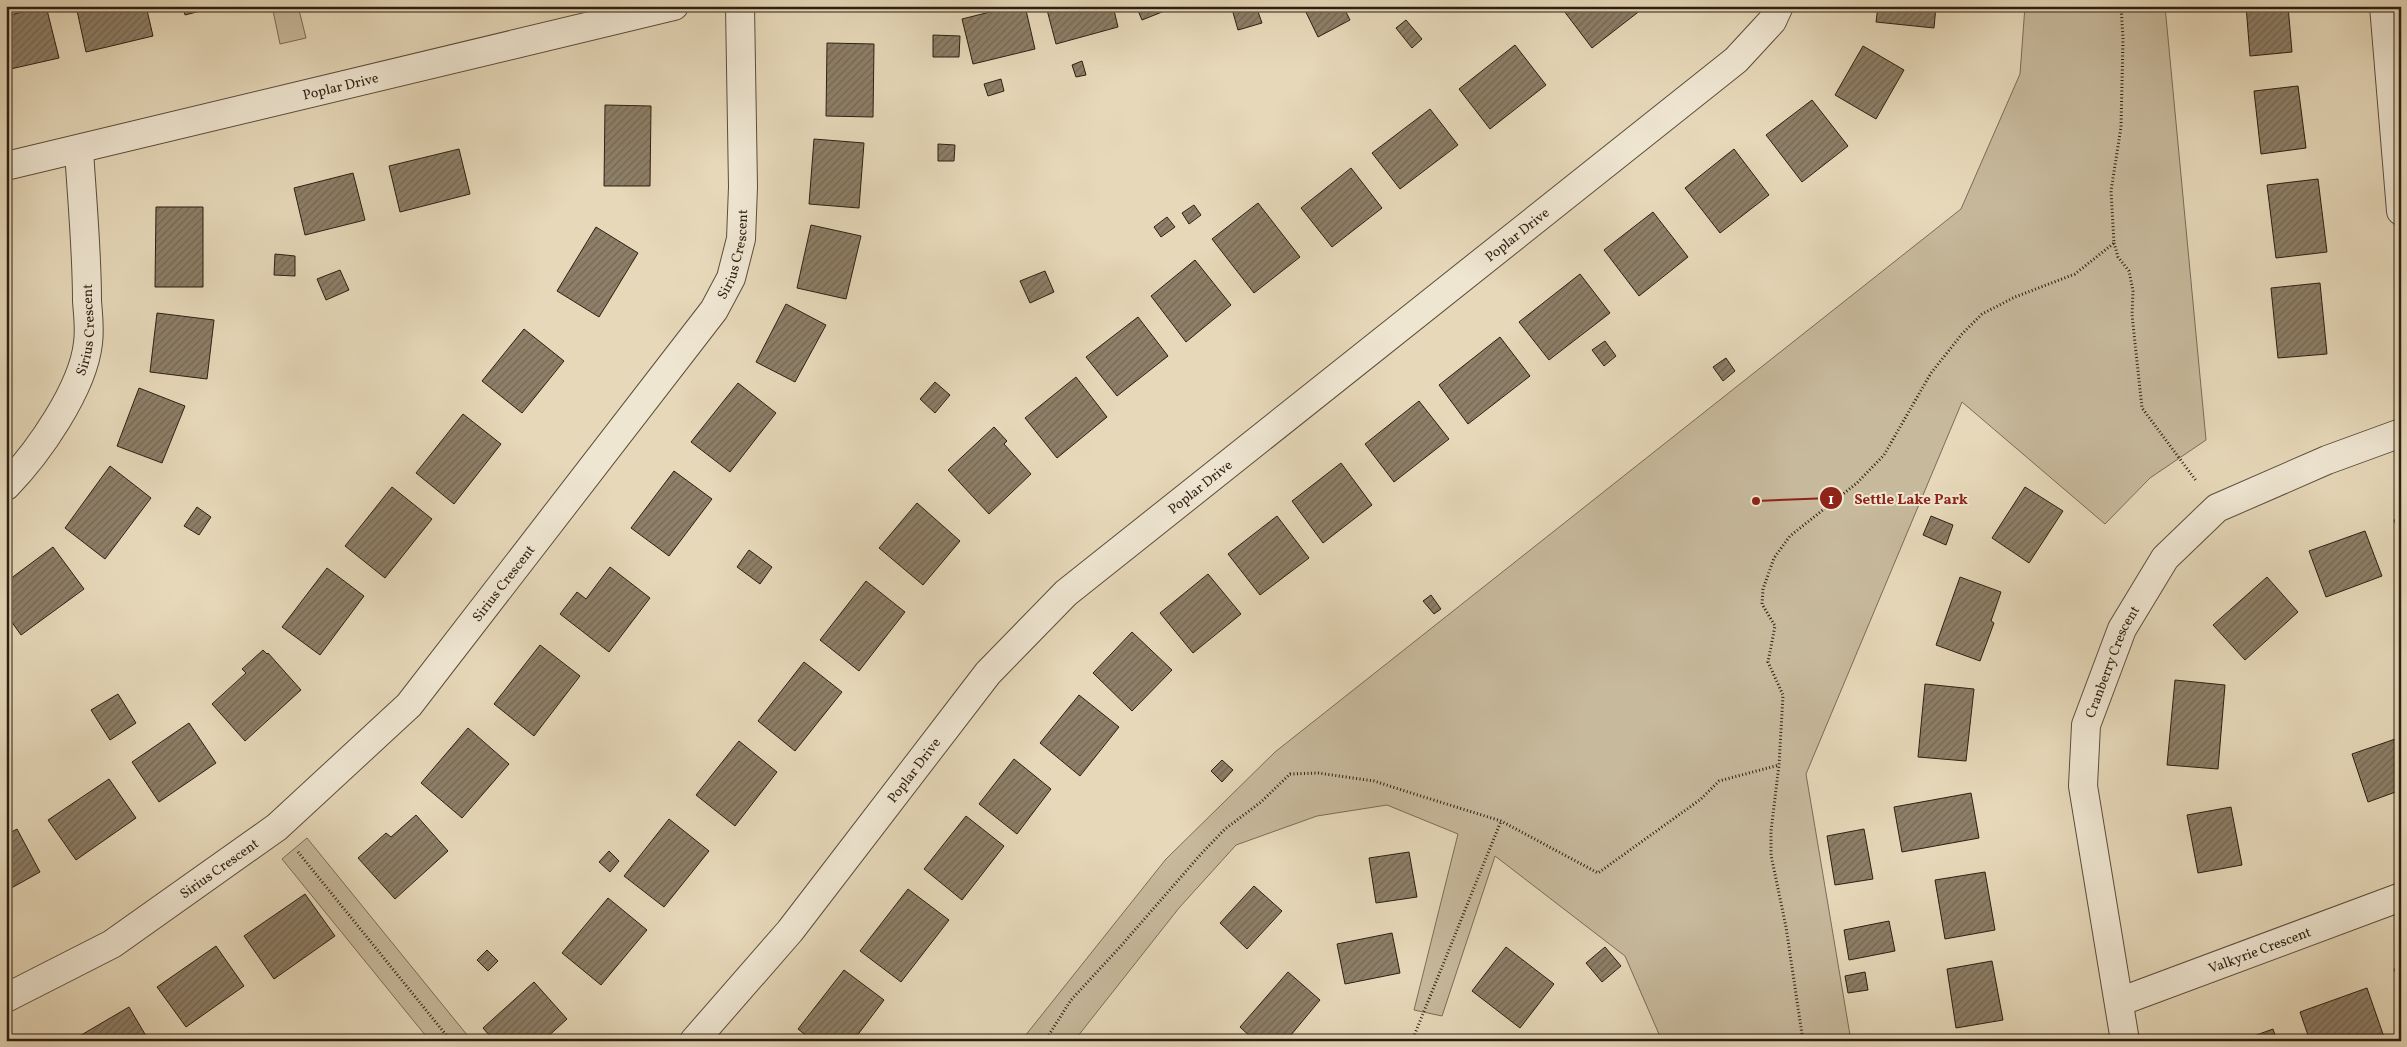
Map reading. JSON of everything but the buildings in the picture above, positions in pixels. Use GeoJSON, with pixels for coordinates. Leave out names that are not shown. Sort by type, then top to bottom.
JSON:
{"type":"FeatureCollection","features":[{"type":"Feature","properties":{"kind":"street","name":"Poplar Drive"},"geometry":{"type":"LineString","coordinates":[[6,166],[674,6]]}},
{"type":"Feature","properties":{"kind":"street","name":"Sirius Crescent"},"geometry":{"type":"LineString","coordinates":[[6,998],[112,944],[277,826],[409,705],[714,310],[731,278],[741,239],[740,6]]}},
{"type":"Feature","properties":{"kind":"street","name":"Poplar Drive"},"geometry":{"type":"LineString","coordinates":[[694,1041],[790,931],[988,673],[1066,593],[1736,60],[1772,22],[1779,6]]}},
{"type":"Feature","properties":{"kind":"street"},"geometry":{"type":"LineString","coordinates":[[2384,6],[2401,211]]}},
{"type":"Feature","properties":{"kind":"street","name":"Sirius Crescent"},"geometry":{"type":"LineString","coordinates":[[6,486],[27,464],[54,424],[75,386],[88,344],[87,279],[79,150]]}},
{"type":"Feature","properties":{"kind":"street","name":"Cranberry Crescent"},"geometry":{"type":"LineString","coordinates":[[2125,1041],[2083,786],[2086,726],[2122,629],[2164,558],[2217,508],[2327,460],[2401,433]]}},
{"type":"Feature","properties":{"kind":"street","name":"Valkyrie Crescent"},"geometry":{"type":"LineString","coordinates":[[2119,1002],[2401,897]]}},
{"type":"Feature","properties":{"kind":"path"},"geometry":{"type":"LineString","coordinates":[[2120,6],[2123,39],[2121,127],[2111,191],[2114,242],[2118,257],[2129,272],[2133,291],[2132,316],[2142,408],[2217,508]]}},
{"type":"Feature","properties":{"kind":"path"},"geometry":{"type":"LineString","coordinates":[[1803,1041],[1786,927],[1771,855],[1771,831],[1779,765],[1783,695],[1768,662],[1775,626],[1762,604],[1763,588],[1774,558],[1790,536],[1857,483],[1884,455],[1931,373],[1962,334],[1982,314],[2015,297],[2075,274],[2114,242]]}},
{"type":"Feature","properties":{"kind":"path"},"geometry":{"type":"LineString","coordinates":[[1045,1041],[1071,1000],[1120,948],[1202,854],[1225,830],[1260,802],[1290,774],[1318,773],[1374,781],[1501,821],[1598,873],[1701,799],[1719,780],[1779,765]]}},
{"type":"Feature","properties":{"kind":"path"},"geometry":{"type":"LineString","coordinates":[[1412,1041],[1501,821]]}},
{"type":"Feature","properties":{"kind":"path"},"geometry":{"type":"LineString","coordinates":[[277,826],[451,1041]]}},
{"type":"Feature","properties":{"kind":"shaded area"},"geometry":{"type":"Polygon","coordinates":[[[272,6],[298,6],[306,38],[280,44],[272,6]]]}},
{"type":"Feature","properties":{"kind":"shaded area"},"geometry":{"type":"Polygon","coordinates":[[[2025,6],[2165,6],[2206,440],[2150,478],[2105,524],[1962,402],[1806,774],[1851,1041],[1662,1041],[1625,956],[1495,856],[1442,1016],[1414,1010],[1458,834],[1387,805],[1317,816],[1236,845],[1179,908],[1074,1041],[1021,1041],[1166,859],[1275,752],[1961,209],[2020,74],[2025,6]]]}},
{"type":"Feature","properties":{"kind":"shaded area"},"geometry":{"type":"Polygon","coordinates":[[[307,838],[472,1041],[430,1041],[282,859],[307,838]]]}},
{"type":"Feature","properties":{"kind":"place","name":"Settle Lake Park"},"geometry":{"type":"Point","coordinates":[1756,501]}}]}
